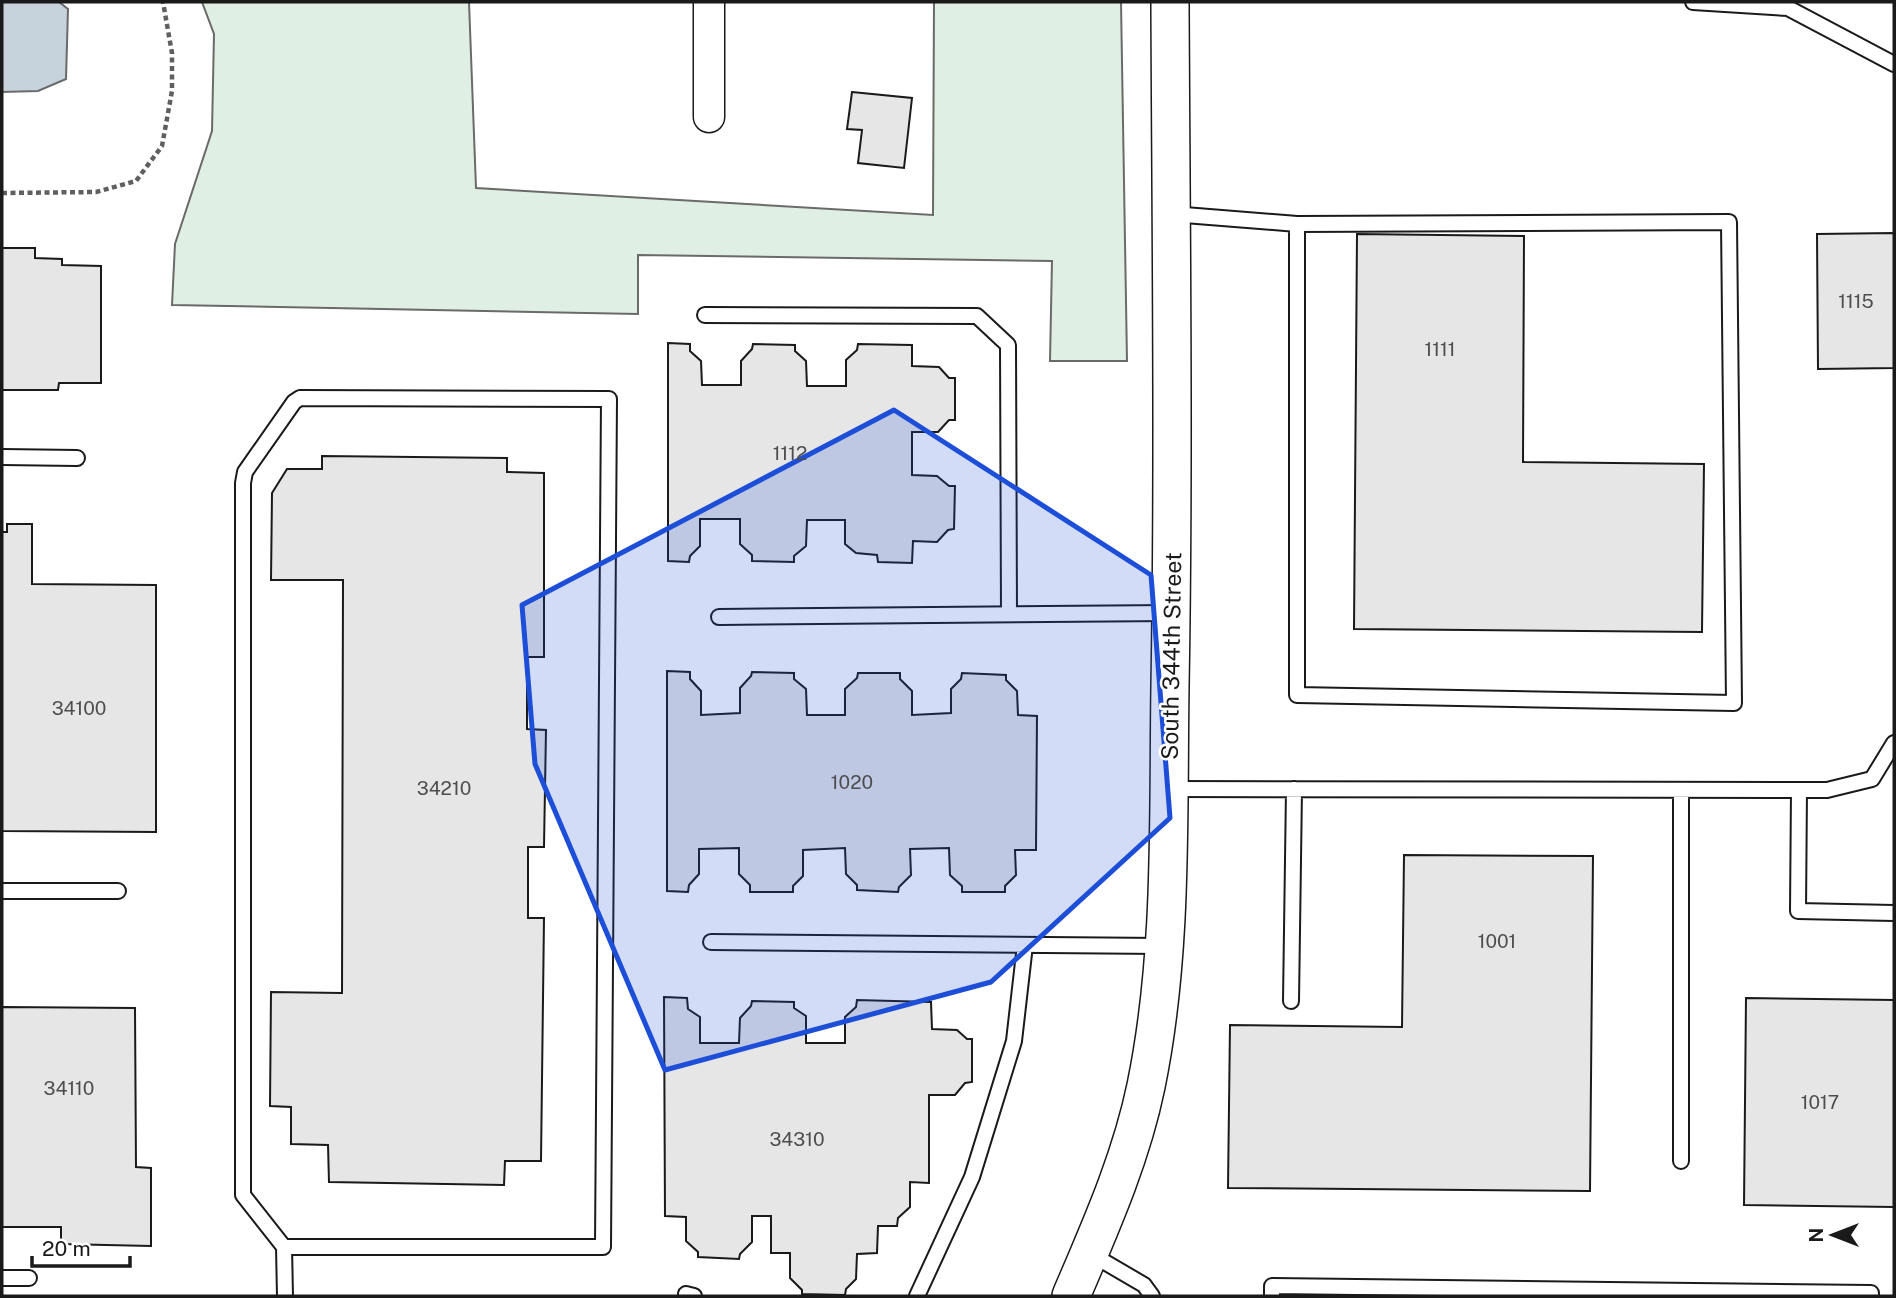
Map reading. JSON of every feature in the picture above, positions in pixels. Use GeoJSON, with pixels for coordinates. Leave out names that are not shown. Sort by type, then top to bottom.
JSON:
{"type":"FeatureCollection","features":[{"type":"Feature","properties":{"kind":"street"},"geometry":{"type":"LineString","coordinates":[[709,2],[709,117]]}},
{"type":"Feature","properties":{"kind":"street","name":"South 344th Street"},"geometry":{"type":"LineString","coordinates":[[1072,1296],[1131,1143],[1145,1088],[1155,1026],[1163,946],[1169,789],[1173,517],[1170,2]]}},
{"type":"Feature","properties":{"kind":"lane"},"geometry":{"type":"LineString","coordinates":[[1693,2],[1788,8],[1894,64]]}},
{"type":"Feature","properties":{"kind":"lane"},"geometry":{"type":"LineString","coordinates":[[1171,214],[1297,224],[1729,222],[1734,703],[1297,695],[1297,224]]}},
{"type":"Feature","properties":{"kind":"lane"},"geometry":{"type":"LineString","coordinates":[[705,315],[977,316],[1008,345],[1009,614]]}},
{"type":"Feature","properties":{"kind":"lane"},"geometry":{"type":"LineString","coordinates":[[284,1247],[603,1247],[609,399],[300,398],[293,402],[245,472],[243,1195],[284,1247],[285,1296]]}},
{"type":"Feature","properties":{"kind":"lane"},"geometry":{"type":"LineString","coordinates":[[2,457],[77,458]]}},
{"type":"Feature","properties":{"kind":"lane"},"geometry":{"type":"LineString","coordinates":[[719,617],[1172,613]]}},
{"type":"Feature","properties":{"kind":"lane"},"geometry":{"type":"LineString","coordinates":[[1169,789],[1827,790],[1872,779],[1893,750]]}},
{"type":"Feature","properties":{"kind":"lane"},"geometry":{"type":"LineString","coordinates":[[1291,1001],[1294,789]]}},
{"type":"Feature","properties":{"kind":"lane"},"geometry":{"type":"LineString","coordinates":[[1681,790],[1681,1161]]}},
{"type":"Feature","properties":{"kind":"lane"},"geometry":{"type":"LineString","coordinates":[[1799,790],[1797,911],[1894,913]]}},
{"type":"Feature","properties":{"kind":"lane"},"geometry":{"type":"LineString","coordinates":[[2,891],[118,891]]}},
{"type":"Feature","properties":{"kind":"lane"},"geometry":{"type":"LineString","coordinates":[[710,942],[1163,946]]}},
{"type":"Feature","properties":{"kind":"lane"},"geometry":{"type":"LineString","coordinates":[[917,1296],[972,1177],[1014,1041],[1026,945]]}},
{"type":"Feature","properties":{"kind":"lane"},"geometry":{"type":"LineString","coordinates":[[1090,1253],[1144,1285],[1152,1296]]}},
{"type":"Feature","properties":{"kind":"lane"},"geometry":{"type":"LineString","coordinates":[[2,1278],[29,1278]]}},
{"type":"Feature","properties":{"kind":"lane"},"geometry":{"type":"LineString","coordinates":[[1272,1296],[1272,1286],[1366,1292],[1871,1293],[1871,1296]]}},
{"type":"Feature","properties":{"kind":"path"},"geometry":{"type":"LineString","coordinates":[[2,193],[96,191],[136,181],[162,146],[172,91],[172,53],[163,2]]}},
{"type":"Feature","properties":{"kind":"highlighted area"},"geometry":{"type":"Polygon","coordinates":[[[894,410],[1151,575],[1170,818],[991,982],[665,1070],[535,764],[522,605],[894,410]]]}},
{"type":"Feature","properties":{"kind":"green space"},"geometry":{"type":"Polygon","coordinates":[[[202,2],[469,2],[476,188],[933,215],[934,2],[1121,2],[1127,361],[1050,361],[1052,261],[638,255],[638,314],[172,305],[175,244],[212,131],[214,34],[202,2]]]}},
{"type":"Feature","properties":{"kind":"shaded area"},"geometry":{"type":"Polygon","coordinates":[[[2,2],[59,2],[68,9],[66,79],[38,91],[2,92],[2,2]]]}},
{"type":"Feature","properties":{"kind":"building"},"geometry":{"type":"Polygon","coordinates":[[[852,92],[912,98],[904,168],[858,163],[862,130],[847,129],[852,92]]]}},
{"type":"Feature","properties":{"kind":"building"},"geometry":{"type":"Polygon","coordinates":[[[1894,233],[1894,368],[1818,369],[1817,234],[1894,233]]]}},
{"type":"Feature","properties":{"kind":"building"},"geometry":{"type":"Polygon","coordinates":[[[1357,234],[1524,236],[1523,462],[1704,464],[1702,632],[1354,629],[1357,234]]]}},
{"type":"Feature","properties":{"kind":"building"},"geometry":{"type":"Polygon","coordinates":[[[2,248],[35,248],[35,258],[62,259],[62,265],[101,266],[101,383],[59,383],[58,390],[2,390],[2,248]]]}},
{"type":"Feature","properties":{"kind":"building"},"geometry":{"type":"Polygon","coordinates":[[[668,343],[690,344],[690,351],[701,361],[702,385],[741,385],[741,361],[753,344],[795,345],[795,351],[806,361],[807,386],[846,386],[846,360],[857,350],[858,344],[912,345],[912,366],[939,367],[949,378],[955,378],[955,420],[949,420],[938,432],[912,432],[912,475],[937,476],[949,486],[955,486],[954,529],[948,530],[937,542],[913,541],[912,563],[878,562],[877,555],[856,553],[845,544],[845,520],[807,520],[806,546],[794,556],[794,562],[752,561],[752,555],[740,544],[740,519],[700,519],[700,546],[690,556],[689,562],[668,561],[668,343]]]}},
{"type":"Feature","properties":{"kind":"building"},"geometry":{"type":"Polygon","coordinates":[[[322,456],[507,458],[507,472],[544,473],[544,657],[527,657],[527,729],[546,730],[544,847],[528,847],[528,918],[544,918],[541,1161],[505,1161],[504,1185],[329,1182],[328,1145],[291,1144],[291,1107],[270,1106],[271,992],[342,993],[343,580],[271,580],[272,493],[287,469],[322,469],[322,456]]]}},
{"type":"Feature","properties":{"kind":"building"},"geometry":{"type":"Polygon","coordinates":[[[7,524],[32,524],[32,584],[156,585],[156,832],[2,831],[2,532],[7,532],[7,524]]]}},
{"type":"Feature","properties":{"kind":"building"},"geometry":{"type":"Polygon","coordinates":[[[667,671],[690,672],[690,679],[701,691],[701,715],[740,713],[740,688],[752,672],[794,673],[794,679],[806,689],[807,715],[845,715],[845,689],[857,678],[858,673],[900,673],[900,679],[912,691],[912,715],[951,713],[951,689],[961,679],[962,673],[1006,675],[1006,680],[1017,691],[1018,715],[1037,716],[1036,850],[1015,850],[1016,875],[1005,886],[1005,892],[962,892],[962,886],[950,875],[949,848],[910,849],[911,875],[899,887],[898,892],[857,890],[857,885],[846,874],[845,848],[803,850],[803,876],[793,886],[793,892],[750,892],[750,885],[739,874],[739,848],[699,849],[699,874],[689,885],[688,892],[667,891],[667,671]]]}},
{"type":"Feature","properties":{"kind":"building"},"geometry":{"type":"Polygon","coordinates":[[[1404,855],[1593,856],[1590,1191],[1228,1188],[1230,1025],[1402,1027],[1404,855]]]}},
{"type":"Feature","properties":{"kind":"building"},"geometry":{"type":"Polygon","coordinates":[[[664,997],[687,998],[688,1009],[700,1017],[700,1043],[739,1043],[740,1018],[752,1001],[794,1002],[794,1008],[806,1016],[806,1043],[845,1043],[845,1017],[856,1007],[857,1000],[931,1002],[932,1029],[957,1030],[967,1039],[972,1039],[972,1082],[965,1083],[955,1095],[929,1095],[929,1183],[910,1182],[910,1207],[898,1218],[897,1226],[878,1226],[877,1253],[857,1254],[856,1279],[846,1289],[845,1295],[802,1294],[802,1290],[790,1278],[790,1253],[771,1253],[771,1216],[752,1216],[752,1242],[740,1254],[739,1259],[698,1257],[698,1252],[686,1241],[686,1217],[665,1216],[664,997]]]}},
{"type":"Feature","properties":{"kind":"building"},"geometry":{"type":"Polygon","coordinates":[[[1746,998],[1894,1000],[1894,1207],[1744,1205],[1746,998]]]}},
{"type":"Feature","properties":{"kind":"building"},"geometry":{"type":"Polygon","coordinates":[[[2,1007],[135,1008],[136,1167],[151,1168],[151,1246],[61,1244],[61,1227],[2,1227],[2,1007]]]}}]}
